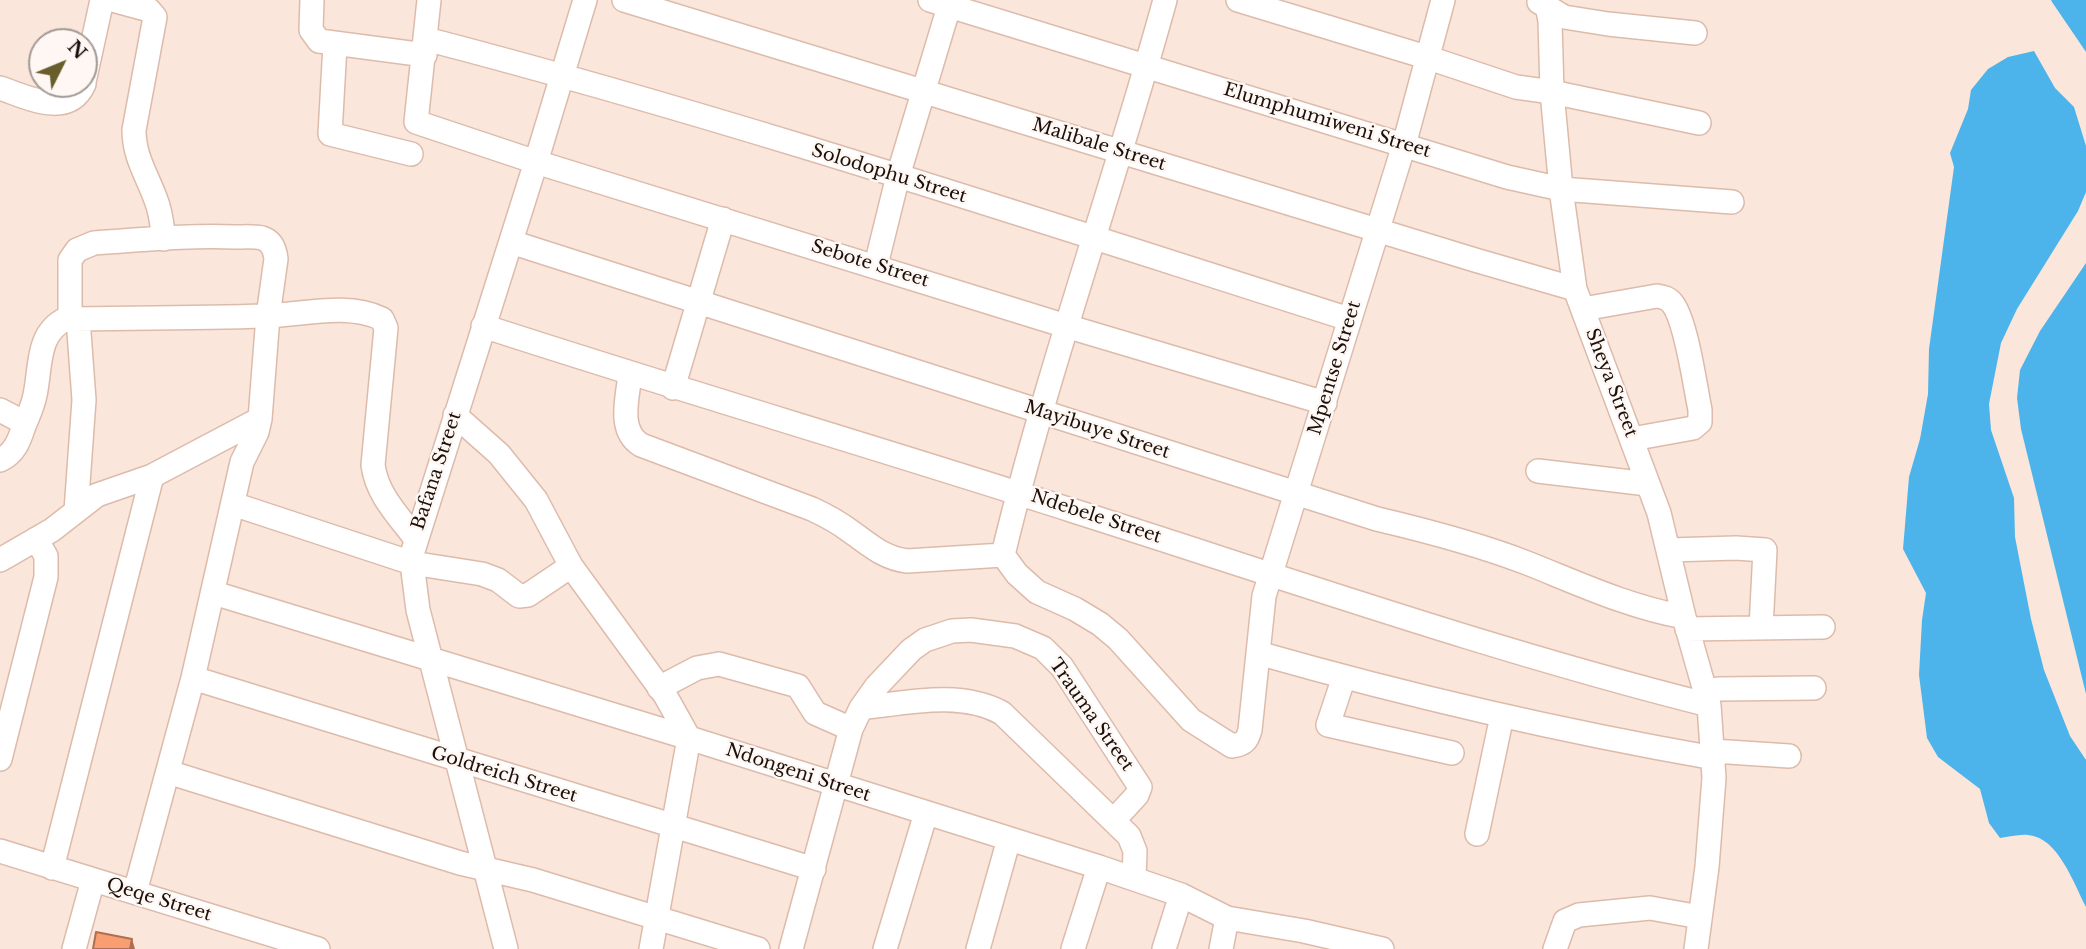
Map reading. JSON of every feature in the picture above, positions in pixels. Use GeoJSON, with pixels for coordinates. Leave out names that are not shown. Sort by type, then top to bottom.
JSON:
{"type":"FeatureCollection","features":[{"type":"Feature","properties":{"kind":"street"},"geometry":{"type":"LineString","coordinates":[[96,28],[102,0]]}},
{"type":"Feature","properties":{"kind":"street"},"geometry":{"type":"LineString","coordinates":[[112,0],[149,10],[155,17],[134,130],[134,143],[136,156],[156,200],[164,239]]}},
{"type":"Feature","properties":{"kind":"street"},"geometry":{"type":"LineString","coordinates":[[312,0],[310,22],[325,41],[330,134],[411,154]]}},
{"type":"Feature","properties":{"kind":"street"},"geometry":{"type":"LineString","coordinates":[[426,47],[429,0]]}},
{"type":"Feature","properties":{"kind":"street","name":"Bafana Street"},"geometry":{"type":"LineString","coordinates":[[506,949],[418,610],[412,562],[415,538],[564,75],[585,0]]}},
{"type":"Feature","properties":{"kind":"street","name":"Malibale Street"},"geometry":{"type":"LineString","coordinates":[[624,0],[1377,230],[1579,299]]}},
{"type":"Feature","properties":{"kind":"street"},"geometry":{"type":"LineString","coordinates":[[630,374],[626,426],[631,438],[641,445],[812,509],[895,560],[1003,555],[1018,492],[1066,326],[1165,0]]}},
{"type":"Feature","properties":{"kind":"street"},"geometry":{"type":"LineString","coordinates":[[1238,0],[1516,87],[1552,92],[1699,124]]}},
{"type":"Feature","properties":{"kind":"street","name":"Mpentse Street"},"geometry":{"type":"LineString","coordinates":[[1003,555],[1017,574],[1037,592],[1075,609],[1118,639],[1191,720],[1232,746],[1241,745],[1247,740],[1262,604],[1404,145],[1443,0]]}},
{"type":"Feature","properties":{"kind":"street"},"geometry":{"type":"LineString","coordinates":[[876,265],[898,176],[923,92],[944,2]]}},
{"type":"Feature","properties":{"kind":"street","name":"Elumphumiweni Street"},"geometry":{"type":"LineString","coordinates":[[944,2],[1507,177],[1561,189],[1732,202]]}},
{"type":"Feature","properties":{"kind":"street"},"geometry":{"type":"LineString","coordinates":[[1542,2],[1564,17],[1695,33]]}},
{"type":"Feature","properties":{"kind":"street","name":"Sheya Street"},"geometry":{"type":"LineString","coordinates":[[1542,2],[1550,21],[1552,92],[1561,189],[1579,299],[1659,513],[1707,699],[1714,755],[1707,867],[1696,949]]}},
{"type":"Feature","properties":{"kind":"street","name":"Solodophu Street"},"geometry":{"type":"LineString","coordinates":[[325,41],[426,47],[564,75],[898,176],[1349,319]]}},
{"type":"Feature","properties":{"kind":"street","name":"Sebote Street"},"geometry":{"type":"LineString","coordinates":[[426,47],[416,122],[536,162],[876,265],[1066,326],[1325,403]]}},
{"type":"Feature","properties":{"kind":"street"},"geometry":{"type":"LineString","coordinates":[[0,88],[28,96]]}},
{"type":"Feature","properties":{"kind":"street"},"geometry":{"type":"LineString","coordinates":[[35,98],[52,103],[68,102],[73,98]]}},
{"type":"Feature","properties":{"kind":"street"},"geometry":{"type":"LineString","coordinates":[[673,388],[723,219]]}},
{"type":"Feature","properties":{"kind":"street"},"geometry":{"type":"LineString","coordinates":[[76,511],[84,400],[70,260],[77,250],[94,243],[215,236],[263,239],[270,243],[276,259],[268,316],[260,419],[257,432],[242,461],[194,678],[135,892]]}},
{"type":"Feature","properties":{"kind":"street","name":"Mayibuye Street"},"geometry":{"type":"LineString","coordinates":[[511,242],[1296,494],[1377,519],[1455,538],[1524,562],[1639,608],[1686,623],[1761,628],[1823,628]]}},
{"type":"Feature","properties":{"kind":"street"},"geometry":{"type":"LineString","coordinates":[[1579,299],[1664,297],[1673,303],[1681,322],[1700,410],[1700,422],[1693,428],[1632,439]]}},
{"type":"Feature","properties":{"kind":"street"},"geometry":{"type":"LineString","coordinates":[[4,458],[17,446],[35,397],[45,340],[58,323],[74,319],[268,316],[335,311],[366,313],[382,319],[386,328],[373,466],[375,478],[382,495],[415,538]]}},
{"type":"Feature","properties":{"kind":"street","name":"Ndebele Street"},"geometry":{"type":"LineString","coordinates":[[483,326],[673,388],[1018,492],[1394,616],[1707,699]]}},
{"type":"Feature","properties":{"kind":"street"},"geometry":{"type":"LineString","coordinates":[[0,410],[25,423]]}},
{"type":"Feature","properties":{"kind":"street"},"geometry":{"type":"LineString","coordinates":[[455,415],[499,454],[536,500],[571,566],[659,688],[689,738],[651,949]]}},
{"type":"Feature","properties":{"kind":"street"},"geometry":{"type":"LineString","coordinates":[[0,560],[62,523],[97,495],[152,476],[260,419]]}},
{"type":"Feature","properties":{"kind":"street"},"geometry":{"type":"LineString","coordinates":[[1538,471],[1648,484]]}},
{"type":"Feature","properties":{"kind":"street"},"geometry":{"type":"LineString","coordinates":[[52,868],[152,476]]}},
{"type":"Feature","properties":{"kind":"street"},"geometry":{"type":"LineString","coordinates":[[233,504],[412,562],[482,574],[498,580],[519,596],[524,596],[571,566]]}},
{"type":"Feature","properties":{"kind":"street"},"geometry":{"type":"LineString","coordinates":[[0,759],[46,577],[46,556],[36,539]]}},
{"type":"Feature","properties":{"kind":"street"},"geometry":{"type":"LineString","coordinates":[[1669,550],[1765,550],[1761,628]]}},
{"type":"Feature","properties":{"kind":"street","name":"Ndongeni Street"},"geometry":{"type":"LineString","coordinates":[[214,593],[1099,867],[1181,895],[1227,918],[1304,931],[1382,949]]}},
{"type":"Feature","properties":{"kind":"street","name":"Trauma Street"},"geometry":{"type":"LineString","coordinates":[[791,949],[841,764],[861,708],[876,687],[911,650],[938,635],[971,630],[1015,636],[1043,648],[1062,667],[1140,787],[1138,795],[1114,820]]}},
{"type":"Feature","properties":{"kind":"street"},"geometry":{"type":"LineString","coordinates":[[1258,653],[1502,716],[1623,742],[1714,755],[1789,756]]}},
{"type":"Feature","properties":{"kind":"street"},"geometry":{"type":"LineString","coordinates":[[659,688],[698,668],[719,664],[798,686],[821,718],[852,729]]}},
{"type":"Feature","properties":{"kind":"street"},"geometry":{"type":"LineString","coordinates":[[1343,677],[1328,725],[1452,753]]}},
{"type":"Feature","properties":{"kind":"street","name":"Goldreich Street"},"geometry":{"type":"LineString","coordinates":[[194,678],[814,869]]}},
{"type":"Feature","properties":{"kind":"street"},"geometry":{"type":"LineString","coordinates":[[1707,699],[1718,689],[1814,688]]}},
{"type":"Feature","properties":{"kind":"street"},"geometry":{"type":"LineString","coordinates":[[861,708],[941,699],[976,702],[992,707],[1012,721],[1129,836],[1133,844],[1134,879]]}},
{"type":"Feature","properties":{"kind":"street"},"geometry":{"type":"LineString","coordinates":[[1477,834],[1502,716]]}},
{"type":"Feature","properties":{"kind":"street"},"geometry":{"type":"LineString","coordinates":[[168,772],[487,871],[533,880],[758,949]]}},
{"type":"Feature","properties":{"kind":"street"},"geometry":{"type":"LineString","coordinates":[[885,949],[926,813]]}},
{"type":"Feature","properties":{"kind":"street"},"geometry":{"type":"LineString","coordinates":[[978,949],[1009,839]]}},
{"type":"Feature","properties":{"kind":"street","name":"Qeqe Street"},"geometry":{"type":"LineString","coordinates":[[0,851],[318,949]]}},
{"type":"Feature","properties":{"kind":"street"},"geometry":{"type":"LineString","coordinates":[[1073,949],[1099,867]]}},
{"type":"Feature","properties":{"kind":"street"},"geometry":{"type":"LineString","coordinates":[[74,949],[93,880]]}},
{"type":"Feature","properties":{"kind":"street"},"geometry":{"type":"LineString","coordinates":[[1164,949],[1181,895]]}},
{"type":"Feature","properties":{"kind":"street"},"geometry":{"type":"LineString","coordinates":[[1555,949],[1565,921],[1579,915],[1650,908],[1700,917]]}},
{"type":"Feature","properties":{"kind":"street"},"geometry":{"type":"LineString","coordinates":[[1221,949],[1227,918]]}},
{"type":"Feature","properties":{"kind":"water"},"geometry":{"type":"Polygon","coordinates":[[[2051,0],[2086,0],[2086,52],[2052,2],[2051,0]]]}},
{"type":"Feature","properties":{"kind":"water"},"geometry":{"type":"Polygon","coordinates":[[[2034,51],[2055,88],[2074,107],[2086,146],[2086,192],[2078,211],[2017,309],[2001,343],[1989,404],[1991,430],[2014,498],[2015,537],[2044,670],[2070,736],[2086,760],[2086,907],[2064,863],[2048,844],[2039,838],[2025,835],[2000,838],[1989,823],[1980,789],[1938,757],[1927,738],[1919,675],[1926,593],[1903,549],[1909,477],[1920,439],[1928,394],[1929,349],[1954,167],[1950,153],[1968,109],[1971,90],[1988,69],[2008,57],[2034,51]]]}},
{"type":"Feature","properties":{"kind":"water"},"geometry":{"type":"Polygon","coordinates":[[[2086,263],[2086,694],[2021,429],[2017,398],[2020,370],[2040,331],[2086,263]]]}},
{"type":"Feature","properties":{"kind":"building"},"geometry":{"type":"Polygon","coordinates":[[[96,932],[132,939],[130,949],[93,949],[96,932]]]}}]}
